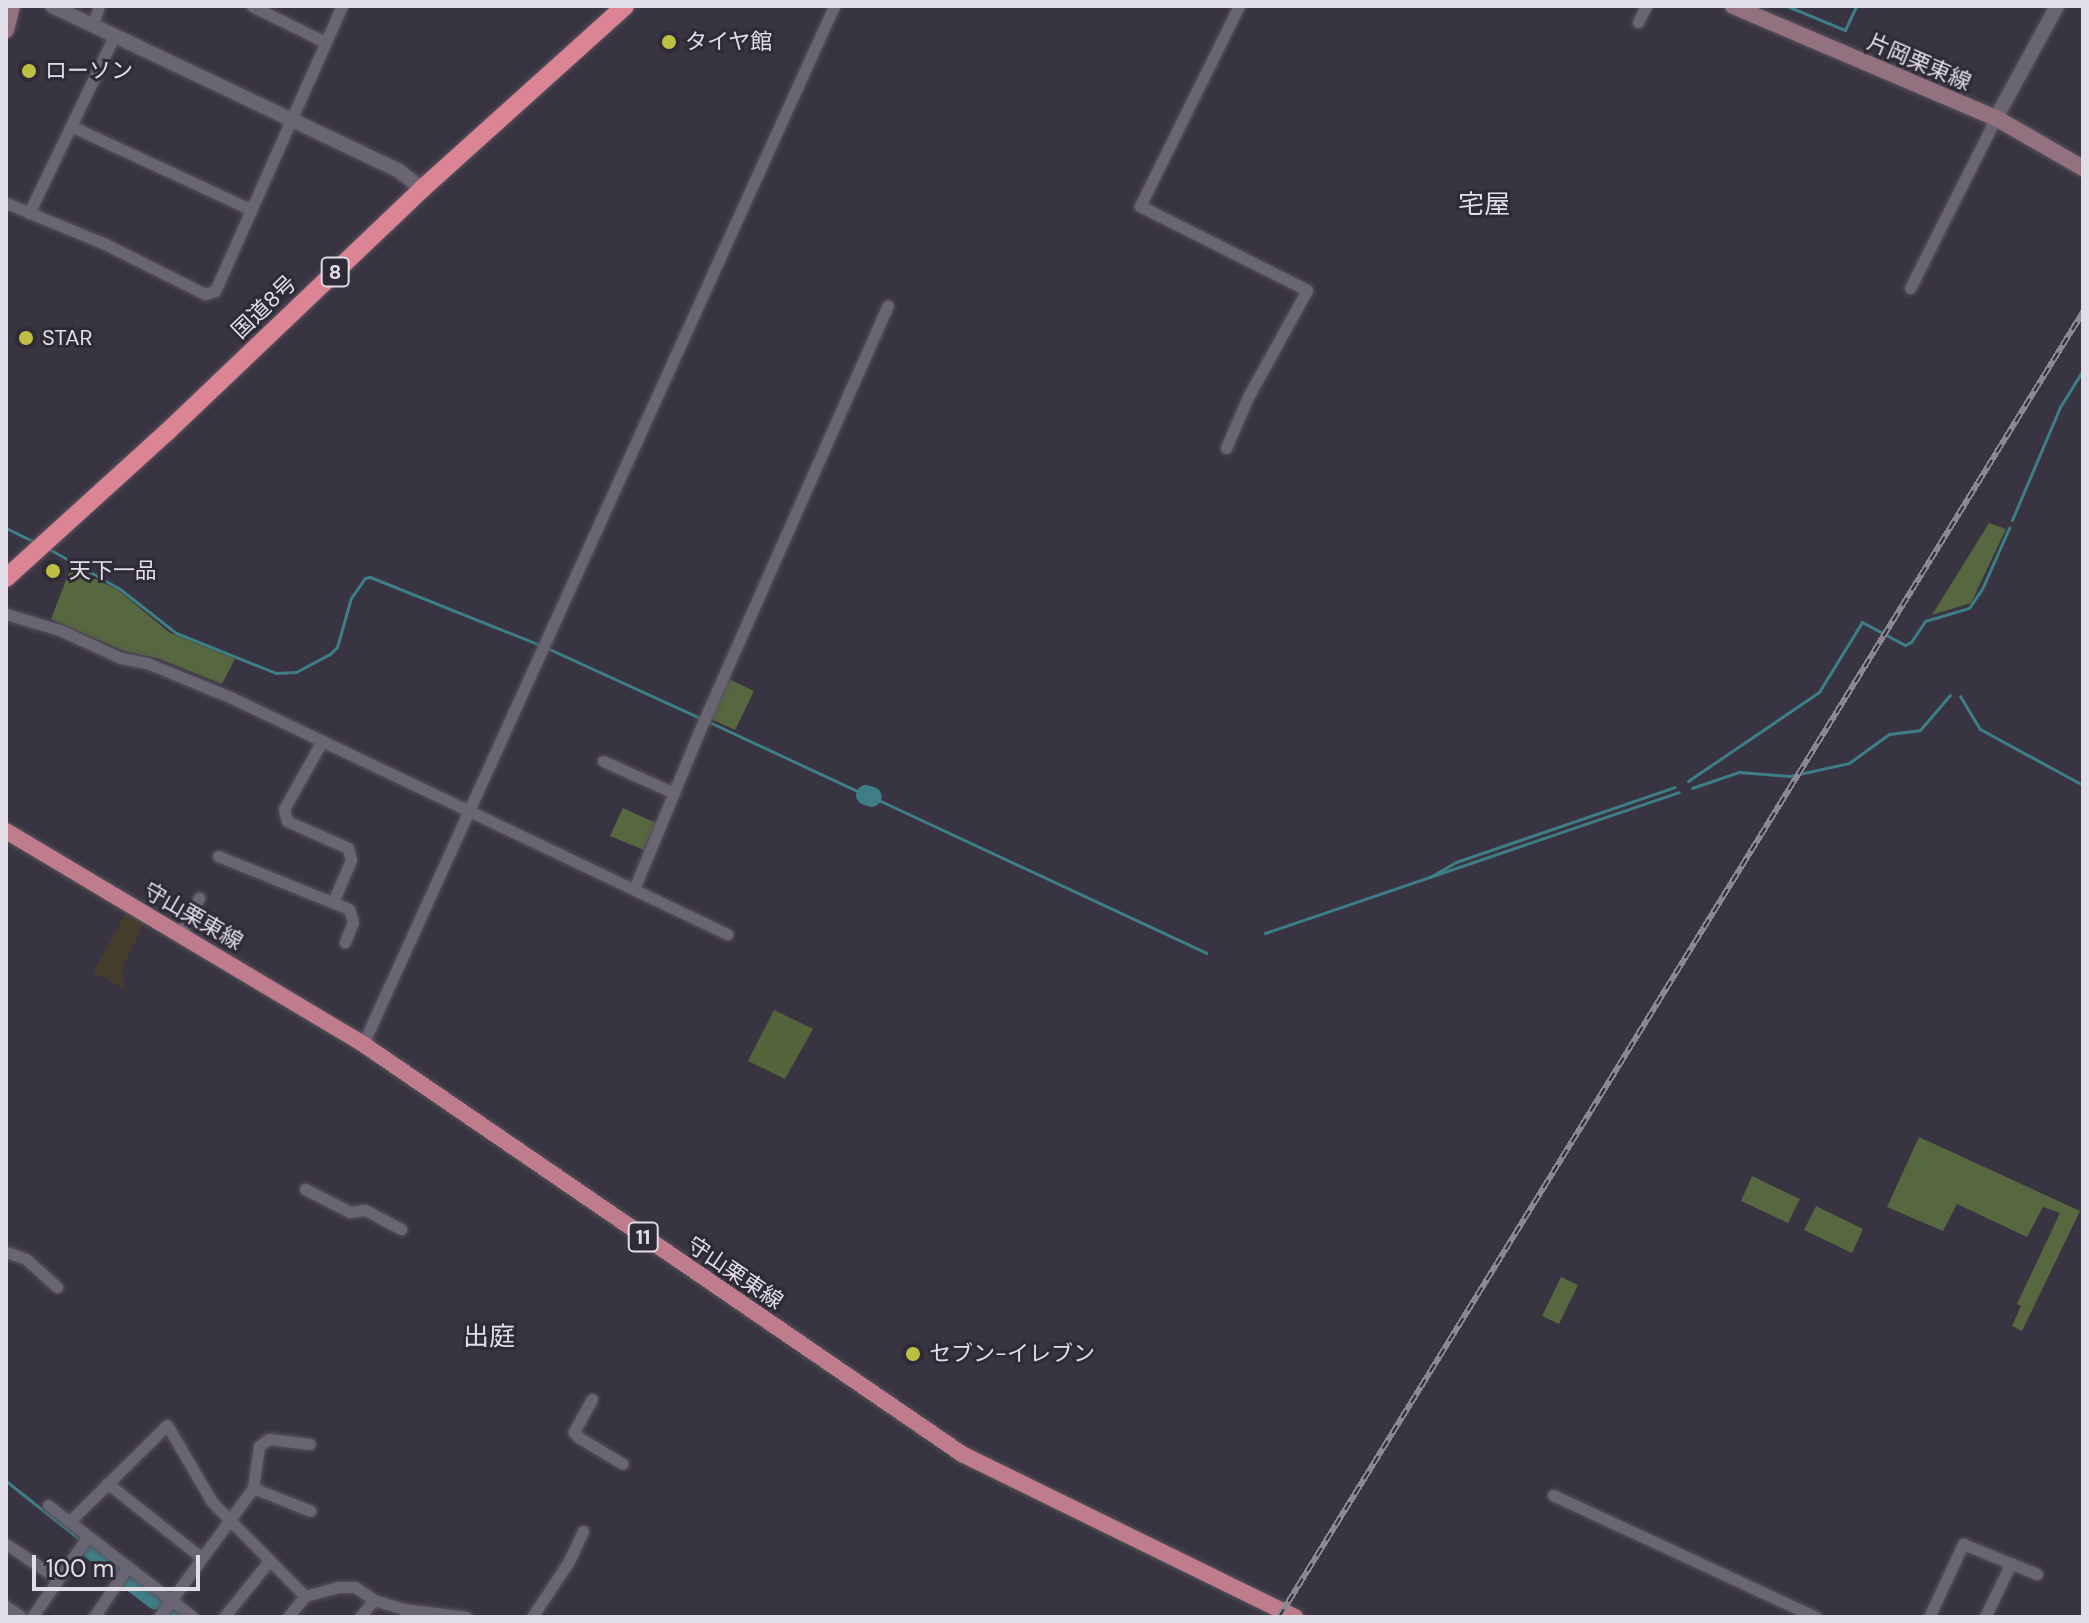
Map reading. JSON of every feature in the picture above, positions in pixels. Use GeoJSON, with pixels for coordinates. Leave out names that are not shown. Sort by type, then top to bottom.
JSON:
{"type":"FeatureCollection","features":[{"type":"Feature","properties":{"kind":"highway","name":"国道8号"},"geometry":{"type":"LineString","coordinates":[[6,578],[251,353],[422,189],[625,6]]}},
{"type":"Feature","properties":{"kind":"main road"},"geometry":{"type":"LineString","coordinates":[[6,30],[12,6]]}},
{"type":"Feature","properties":{"kind":"main road","name":"片岡栗東線"},"geometry":{"type":"LineString","coordinates":[[1733,6],[1996,118],[2083,168]]}},
{"type":"Feature","properties":{"kind":"main road","name":"守山栗東線"},"geometry":{"type":"LineString","coordinates":[[6,831],[363,1044],[962,1454],[1295,1617]]}},
{"type":"Feature","properties":{"kind":"street"},"geometry":{"type":"LineString","coordinates":[[52,6],[398,170],[422,189]]}},
{"type":"Feature","properties":{"kind":"street"},"geometry":{"type":"LineString","coordinates":[[93,24],[99,6]]}},
{"type":"Feature","properties":{"kind":"street"},"geometry":{"type":"LineString","coordinates":[[253,6],[325,42]]}},
{"type":"Feature","properties":{"kind":"street"},"geometry":{"type":"LineString","coordinates":[[6,203],[105,244],[205,294],[215,291],[342,6]]}},
{"type":"Feature","properties":{"kind":"street"},"geometry":{"type":"LineString","coordinates":[[363,1044],[834,6]]}},
{"type":"Feature","properties":{"kind":"street"},"geometry":{"type":"LineString","coordinates":[[1226,448],[1248,397],[1307,290],[1140,206],[1239,6]]}},
{"type":"Feature","properties":{"kind":"street"},"geometry":{"type":"LineString","coordinates":[[1638,22],[1646,6]]}},
{"type":"Feature","properties":{"kind":"street"},"geometry":{"type":"LineString","coordinates":[[1910,288],[2057,6]]}},
{"type":"Feature","properties":{"kind":"street"},"geometry":{"type":"LineString","coordinates":[[29,213],[73,127],[114,36]]}},
{"type":"Feature","properties":{"kind":"street"},"geometry":{"type":"LineString","coordinates":[[73,127],[250,209]]}},
{"type":"Feature","properties":{"kind":"street"},"geometry":{"type":"LineString","coordinates":[[634,889],[704,719],[888,306]]}},
{"type":"Feature","properties":{"kind":"street"},"geometry":{"type":"LineString","coordinates":[[6,614],[60,630],[121,658],[175,674],[727,934]]}},
{"type":"Feature","properties":{"kind":"street"},"geometry":{"type":"LineString","coordinates":[[321,743],[284,809],[287,821],[348,848],[351,860],[333,902]]}},
{"type":"Feature","properties":{"kind":"street"},"geometry":{"type":"LineString","coordinates":[[603,761],[674,793]]}},
{"type":"Feature","properties":{"kind":"street"},"geometry":{"type":"LineString","coordinates":[[218,856],[349,909],[353,922],[345,942]]}},
{"type":"Feature","properties":{"kind":"street"},"geometry":{"type":"LineString","coordinates":[[180,934],[199,898]]}},
{"type":"Feature","properties":{"kind":"street"},"geometry":{"type":"LineString","coordinates":[[305,1189],[350,1212],[365,1210],[401,1229]]}},
{"type":"Feature","properties":{"kind":"street"},"geometry":{"type":"LineString","coordinates":[[6,1252],[26,1259],[57,1287]]}},
{"type":"Feature","properties":{"kind":"street"},"geometry":{"type":"LineString","coordinates":[[592,1399],[574,1432],[623,1464]]}},
{"type":"Feature","properties":{"kind":"street"},"geometry":{"type":"LineString","coordinates":[[70,1521],[167,1425],[212,1502],[230,1524],[305,1596]]}},
{"type":"Feature","properties":{"kind":"street"},"geometry":{"type":"LineString","coordinates":[[159,1617],[230,1524],[253,1488],[259,1446],[269,1439],[310,1444]]}},
{"type":"Feature","properties":{"kind":"street"},"geometry":{"type":"LineString","coordinates":[[107,1483],[202,1558]]}},
{"type":"Feature","properties":{"kind":"street"},"geometry":{"type":"LineString","coordinates":[[253,1488],[311,1511]]}},
{"type":"Feature","properties":{"kind":"street"},"geometry":{"type":"LineString","coordinates":[[1553,1495],[1816,1617]]}},
{"type":"Feature","properties":{"kind":"street"},"geometry":{"type":"LineString","coordinates":[[48,1505],[193,1617]]}},
{"type":"Feature","properties":{"kind":"street"},"geometry":{"type":"LineString","coordinates":[[532,1617],[569,1561],[583,1531]]}},
{"type":"Feature","properties":{"kind":"street"},"geometry":{"type":"LineString","coordinates":[[32,1617],[88,1536]]}},
{"type":"Feature","properties":{"kind":"street"},"geometry":{"type":"LineString","coordinates":[[6,1544],[58,1579]]}},
{"type":"Feature","properties":{"kind":"street"},"geometry":{"type":"LineString","coordinates":[[1929,1617],[1963,1544],[2037,1574]]}},
{"type":"Feature","properties":{"kind":"street"},"geometry":{"type":"LineString","coordinates":[[224,1617],[269,1561]]}},
{"type":"Feature","properties":{"kind":"street"},"geometry":{"type":"LineString","coordinates":[[1985,1617],[2011,1563]]}},
{"type":"Feature","properties":{"kind":"street"},"geometry":{"type":"LineString","coordinates":[[94,1617],[128,1566]]}},
{"type":"Feature","properties":{"kind":"street"},"geometry":{"type":"LineString","coordinates":[[288,1617],[305,1596],[338,1587],[355,1587],[374,1600],[403,1609],[466,1617]]}},
{"type":"Feature","properties":{"kind":"street"},"geometry":{"type":"LineString","coordinates":[[360,1617],[374,1600]]}},
{"type":"Feature","properties":{"kind":"street"},"geometry":{"type":"LineString","coordinates":[[6,1606],[22,1617]]}},
{"type":"Feature","properties":{"kind":"shaded area"},"geometry":{"type":"Polygon","coordinates":[[[126,913],[144,923],[122,968],[125,989],[93,972],[126,913]]]}},
{"type":"Feature","properties":{"kind":"green space"},"geometry":{"type":"Polygon","coordinates":[[[1989,523],[2006,529],[1971,603],[1932,615],[1989,523]]]}},
{"type":"Feature","properties":{"kind":"green space"},"geometry":{"type":"Polygon","coordinates":[[[71,567],[118,590],[170,633],[235,659],[222,684],[157,658],[124,651],[51,619],[71,567]]]}},
{"type":"Feature","properties":{"kind":"green space"},"geometry":{"type":"Polygon","coordinates":[[[729,679],[754,691],[735,730],[711,719],[729,679]]]}},
{"type":"Feature","properties":{"kind":"green space"},"geometry":{"type":"Polygon","coordinates":[[[623,808],[656,823],[644,850],[610,836],[623,808]]]}},
{"type":"Feature","properties":{"kind":"green space"},"geometry":{"type":"Polygon","coordinates":[[[774,1010],[813,1029],[785,1079],[748,1061],[774,1010]]]}},
{"type":"Feature","properties":{"kind":"green space"},"geometry":{"type":"Polygon","coordinates":[[[1919,1137],[2080,1211],[2022,1331],[2012,1326],[2021,1306],[2017,1304],[2060,1213],[2043,1207],[2027,1237],[1957,1204],[1943,1231],[1887,1207],[1919,1137]]]}},
{"type":"Feature","properties":{"kind":"green space"},"geometry":{"type":"Polygon","coordinates":[[[1752,1176],[1800,1199],[1788,1223],[1741,1201],[1752,1176]]]}},
{"type":"Feature","properties":{"kind":"green space"},"geometry":{"type":"Polygon","coordinates":[[[1816,1206],[1863,1229],[1852,1253],[1804,1230],[1816,1206]]]}},
{"type":"Feature","properties":{"kind":"green space"},"geometry":{"type":"Polygon","coordinates":[[[1561,1277],[1578,1285],[1559,1324],[1542,1316],[1561,1277]]]}},
{"type":"Feature","properties":{"kind":"waterway"},"geometry":{"type":"LineString","coordinates":[[1787,6],[1845,30],[1856,6]]}},
{"type":"Feature","properties":{"kind":"waterway"},"geometry":{"type":"LineString","coordinates":[[2012,520],[2060,407],[2083,370]]}},
{"type":"Feature","properties":{"kind":"waterway"},"geometry":{"type":"LineString","coordinates":[[6,528],[35,542]]}},
{"type":"Feature","properties":{"kind":"waterway"},"geometry":{"type":"LineString","coordinates":[[1688,781],[1819,692],[1862,622],[1905,645],[1911,642],[1925,621],[1969,608],[1982,589],[2009,528]]}},
{"type":"Feature","properties":{"kind":"waterway"},"geometry":{"type":"LineString","coordinates":[[49,549],[120,589],[176,633],[276,673],[296,672],[337,647],[351,598],[365,578],[370,577],[540,645]]}},
{"type":"Feature","properties":{"kind":"waterway"},"geometry":{"type":"LineString","coordinates":[[547,648],[700,718]]}},
{"type":"Feature","properties":{"kind":"waterway"},"geometry":{"type":"LineString","coordinates":[[1692,788],[1739,772],[1790,776],[1849,763],[1889,734],[1920,730],[1950,695]]}},
{"type":"Feature","properties":{"kind":"waterway"},"geometry":{"type":"LineString","coordinates":[[1960,696],[1980,729],[2081,784]]}},
{"type":"Feature","properties":{"kind":"waterway"},"geometry":{"type":"LineString","coordinates":[[707,721],[866,795]]}},
{"type":"Feature","properties":{"kind":"waterway"},"geometry":{"type":"LineString","coordinates":[[1430,877],[1456,862],[1675,787]]}},
{"type":"Feature","properties":{"kind":"waterway"},"geometry":{"type":"LineString","coordinates":[[1265,933],[1679,792]]}},
{"type":"Feature","properties":{"kind":"waterway"},"geometry":{"type":"LineString","coordinates":[[866,795],[872,797]]}},
{"type":"Feature","properties":{"kind":"waterway"},"geometry":{"type":"LineString","coordinates":[[872,797],[1206,953]]}},
{"type":"Feature","properties":{"kind":"waterway"},"geometry":{"type":"LineString","coordinates":[[6,1481],[78,1538]]}},
{"type":"Feature","properties":{"kind":"waterway"},"geometry":{"type":"LineString","coordinates":[[89,1547],[118,1570]]}},
{"type":"Feature","properties":{"kind":"waterway"},"geometry":{"type":"LineString","coordinates":[[127,1578],[156,1600]]}},
{"type":"Feature","properties":{"kind":"waterway"},"geometry":{"type":"LineString","coordinates":[[173,1614],[177,1617]]}},
{"type":"Feature","properties":{"kind":"railway"},"geometry":{"type":"LineString","coordinates":[[1279,1617],[2083,312]]}},
{"type":"Feature","properties":{"kind":"place","name":"タイヤ館"},"geometry":{"type":"Point","coordinates":[669,42]}},
{"type":"Feature","properties":{"kind":"place","name":"ローソン"},"geometry":{"type":"Point","coordinates":[29,71]}},
{"type":"Feature","properties":{"kind":"place","name":"STAR"},"geometry":{"type":"Point","coordinates":[26,338]}},
{"type":"Feature","properties":{"kind":"place","name":"天下一品"},"geometry":{"type":"Point","coordinates":[53,571]}},
{"type":"Feature","properties":{"kind":"place","name":"セブン-イレブン"},"geometry":{"type":"Point","coordinates":[913,1354]}},
{"type":"Feature","properties":{"kind":"district","name":"宅屋"},"geometry":{"type":"Point","coordinates":[1484,205]}},
{"type":"Feature","properties":{"kind":"district","name":"出庭"},"geometry":{"type":"Point","coordinates":[489,1337]}}]}
